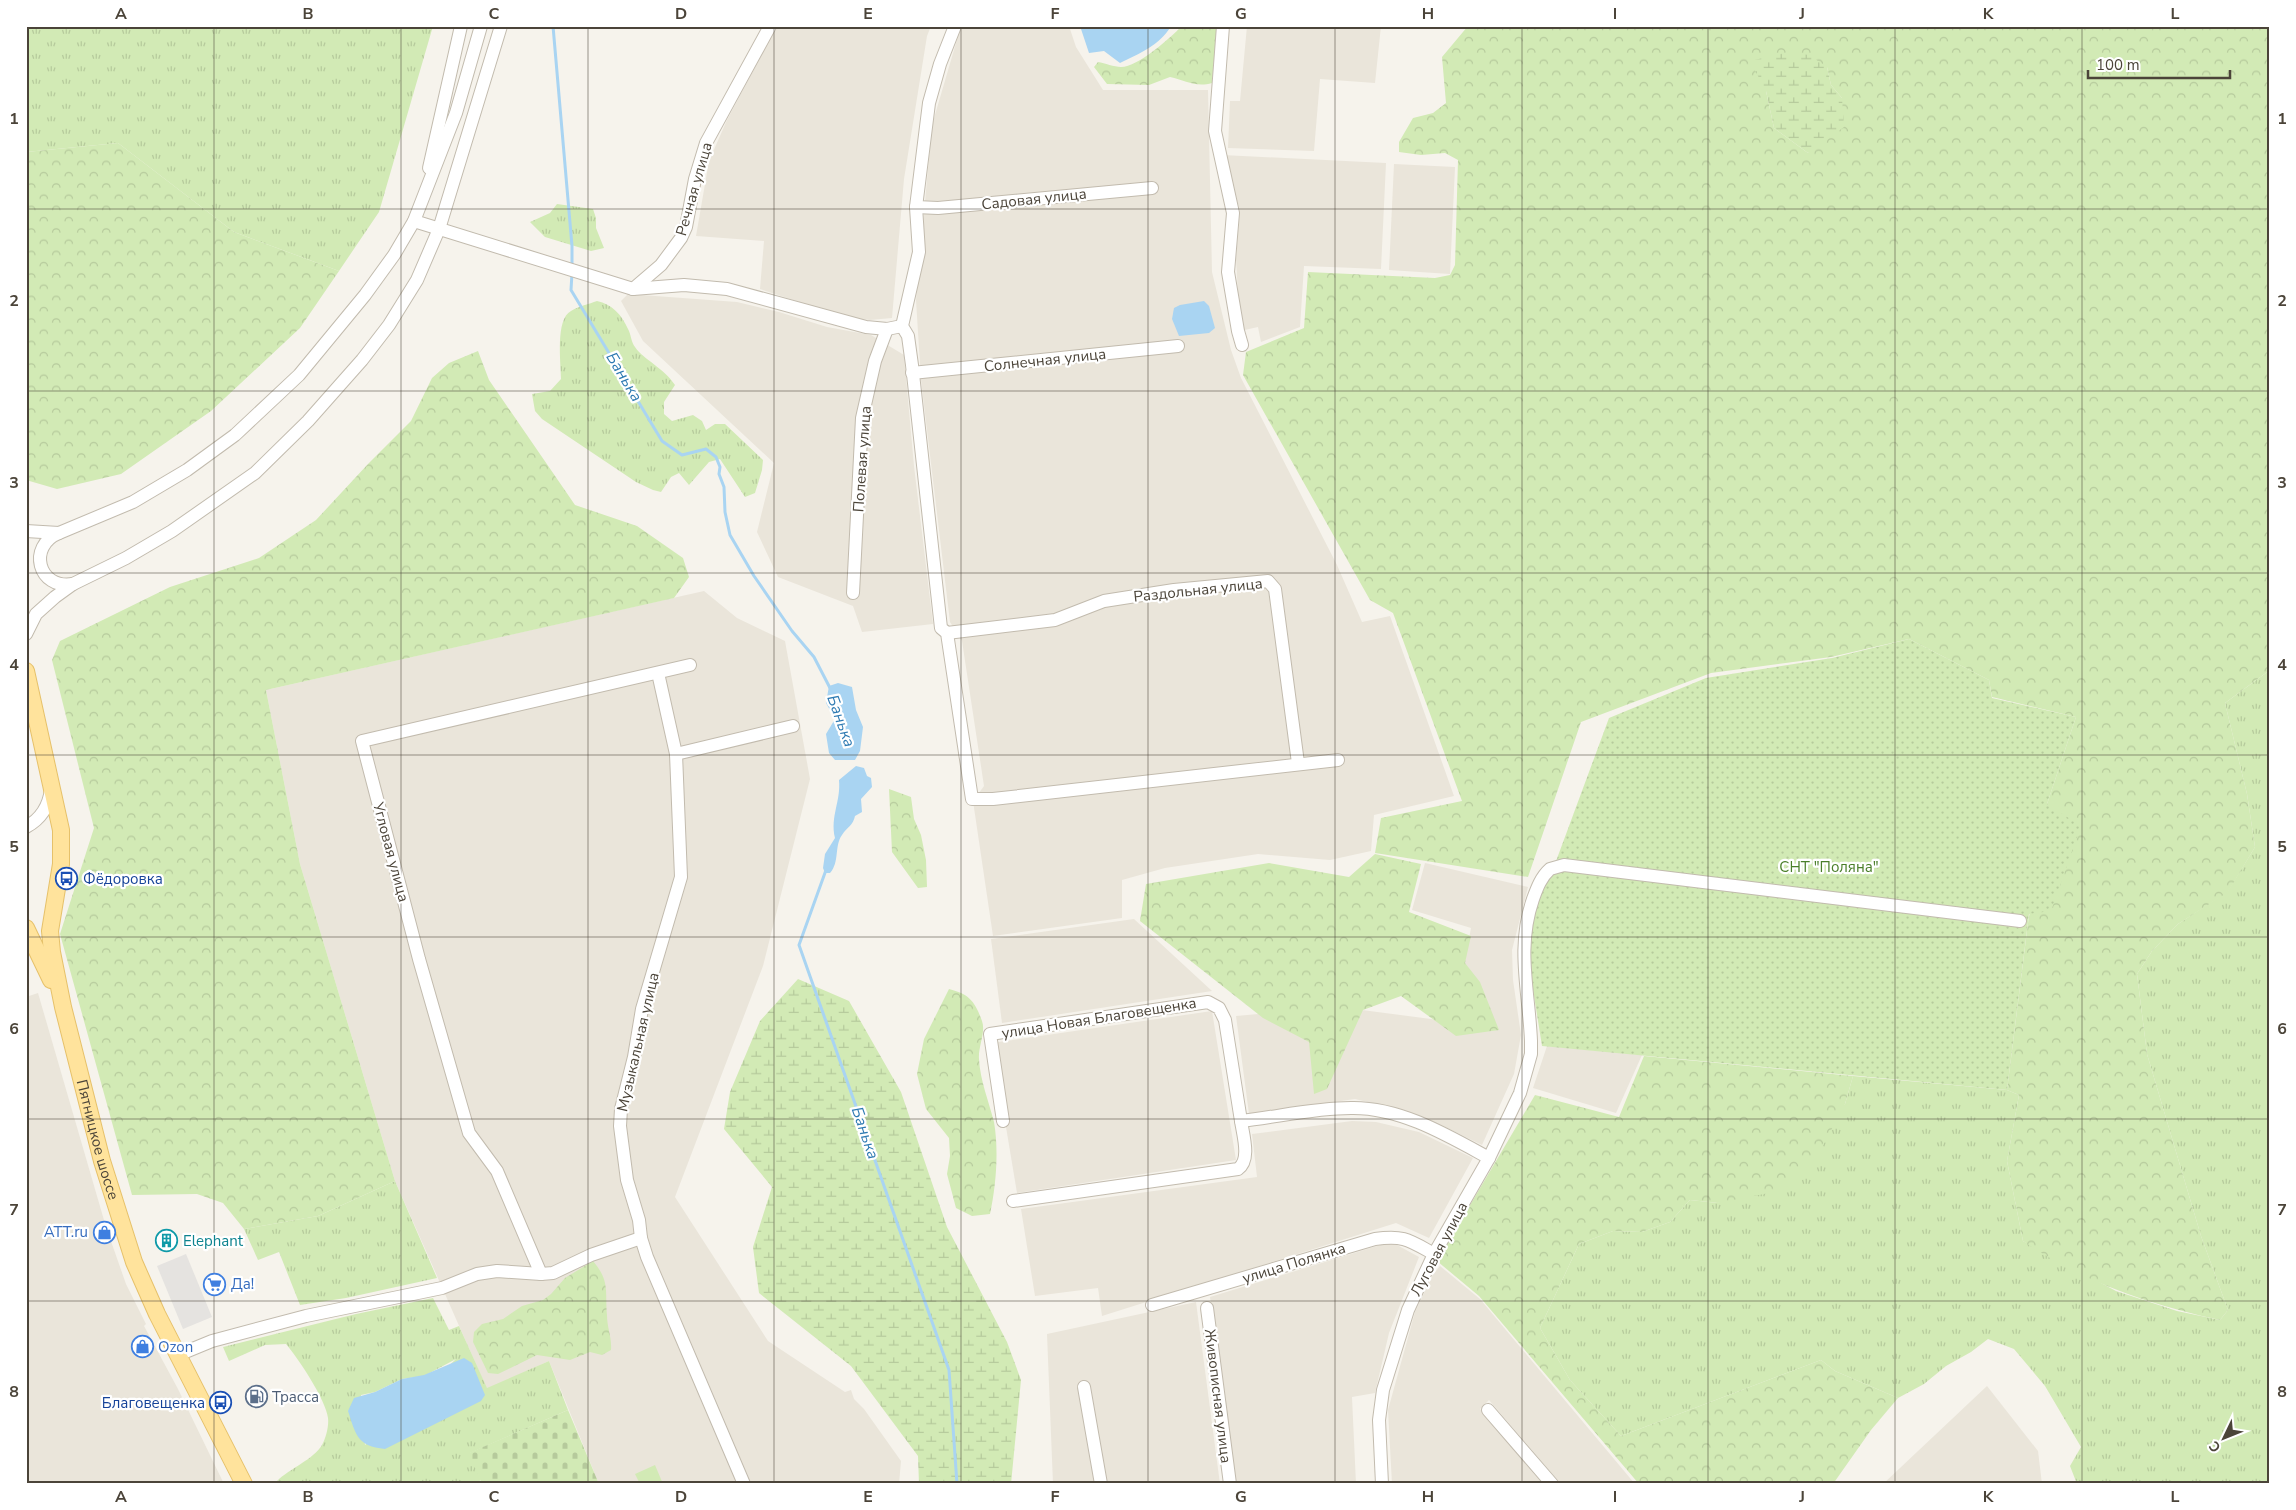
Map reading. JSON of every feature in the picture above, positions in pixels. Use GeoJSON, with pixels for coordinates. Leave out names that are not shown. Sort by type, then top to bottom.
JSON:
{"type":"FeatureCollection","features":[{"type":"Feature","properties":{"kind":"main road","name":"Пятницкое шоссе"},"geometry":{"type":"LineString","coordinates":[[26,671],[51,778],[61,838],[61,864],[50,931],[63,1007],[102,1160],[126,1241],[157,1314],[244,1484]]}},
{"type":"Feature","properties":{"kind":"main road","name":"Пятницкое шоссе"},"geometry":{"type":"LineString","coordinates":[[26,928],[63,1007]]}},
{"type":"Feature","properties":{"kind":"street"},"geometry":{"type":"LineString","coordinates":[[420,209],[461,26]]}},
{"type":"Feature","properties":{"kind":"street"},"geometry":{"type":"LineString","coordinates":[[73,584],[62,585],[52,581],[44,573],[40,563],[43,547],[50,538],[134,502],[187,470],[235,435],[299,375],[365,295],[394,255],[420,209],[456,113],[482,26]]}},
{"type":"Feature","properties":{"kind":"street"},"geometry":{"type":"LineString","coordinates":[[26,634],[36,614],[73,584],[126,558],[172,531],[254,473],[308,421],[362,360],[389,325],[417,280],[439,229],[501,26]]}},
{"type":"Feature","properties":{"kind":"street","name":"Речная улица"},"geometry":{"type":"LineString","coordinates":[[633,289],[662,266],[681,238],[706,143],[770,26]]}},
{"type":"Feature","properties":{"kind":"street"},"geometry":{"type":"LineString","coordinates":[[955,26],[940,64],[928,103],[916,207],[919,252],[902,326],[908,336],[941,628],[947,633],[972,800],[1338,760]]}},
{"type":"Feature","properties":{"kind":"street"},"geometry":{"type":"LineString","coordinates":[[1223,26],[1215,131],[1233,213],[1228,272],[1242,345]]}},
{"type":"Feature","properties":{"kind":"street","name":"Садовая улица"},"geometry":{"type":"LineString","coordinates":[[916,207],[938,208],[1152,188]]}},
{"type":"Feature","properties":{"kind":"street"},"geometry":{"type":"LineString","coordinates":[[414,221],[633,289],[684,285],[727,289],[762,297],[820,316],[866,327],[887,329],[902,326]]}},
{"type":"Feature","properties":{"kind":"street","name":"Полевая улица"},"geometry":{"type":"LineString","coordinates":[[853,593],[862,418],[874,361],[887,329]]}},
{"type":"Feature","properties":{"kind":"street","name":"Солнечная улица"},"geometry":{"type":"LineString","coordinates":[[912,373],[1178,346]]}},
{"type":"Feature","properties":{"kind":"street"},"geometry":{"type":"LineString","coordinates":[[26,530],[59,534]]}},
{"type":"Feature","properties":{"kind":"street","name":"Раздольная улица"},"geometry":{"type":"LineString","coordinates":[[947,633],[1055,620],[1104,601],[1174,590],[1268,581],[1276,589],[1298,764]]}},
{"type":"Feature","properties":{"kind":"street","name":"Угловая улица"},"geometry":{"type":"LineString","coordinates":[[541,1274],[497,1171],[468,1133],[419,959],[362,741],[690,665]]}},
{"type":"Feature","properties":{"kind":"street","name":"Музыкальная улица"},"geometry":{"type":"LineString","coordinates":[[658,673],[676,754],[681,877],[642,1009],[634,1057],[621,1109],[620,1126],[627,1180],[639,1220],[641,1238],[744,1484]]}},
{"type":"Feature","properties":{"kind":"street"},"geometry":{"type":"LineString","coordinates":[[676,754],[793,726]]}},
{"type":"Feature","properties":{"kind":"street"},"geometry":{"type":"LineString","coordinates":[[26,827],[37,820],[46,807],[51,791],[51,778]]}},
{"type":"Feature","properties":{"kind":"street","name":"Луговая улица"},"geometry":{"type":"LineString","coordinates":[[1382,1484],[1379,1420],[1384,1390],[1408,1310],[1434,1254],[1489,1158],[1520,1093],[1531,1054],[1530,1019],[1523,946],[1528,913],[1538,885],[1545,873],[1555,866],[1564,865],[2020,921]]}},
{"type":"Feature","properties":{"kind":"street","name":"улица Новая Благовещенка"},"geometry":{"type":"LineString","coordinates":[[1003,1121],[990,1034],[1208,1002],[1219,1008],[1225,1020],[1241,1122]]}},
{"type":"Feature","properties":{"kind":"street"},"geometry":{"type":"LineString","coordinates":[[1013,1201],[1238,1169],[1246,1159],[1241,1122],[1351,1108],[1383,1112],[1411,1119],[1489,1158]]}},
{"type":"Feature","properties":{"kind":"street"},"geometry":{"type":"LineString","coordinates":[[178,1355],[212,1341],[306,1316],[442,1288],[477,1274],[498,1271],[553,1273],[590,1255],[641,1238]]}},
{"type":"Feature","properties":{"kind":"street","name":"улица Полянка"},"geometry":{"type":"LineString","coordinates":[[1152,1306],[1375,1239],[1406,1238],[1434,1254]]}},
{"type":"Feature","properties":{"kind":"street","name":"Живописная улица"},"geometry":{"type":"LineString","coordinates":[[1207,1308],[1230,1484]]}},
{"type":"Feature","properties":{"kind":"street"},"geometry":{"type":"LineString","coordinates":[[1084,1387],[1101,1484]]}},
{"type":"Feature","properties":{"kind":"street"},"geometry":{"type":"LineString","coordinates":[[1488,1410],[1552,1484]]}},
{"type":"Feature","properties":{"kind":"shaded area"},"geometry":{"type":"Polygon","coordinates":[[[777,26],[931,26],[927,36],[904,179],[892,318],[870,320],[845,317],[760,289],[764,241],[696,236],[709,161],[727,120],[777,26]]]}},
{"type":"Feature","properties":{"kind":"shaded area"},"geometry":{"type":"Polygon","coordinates":[[[961,26],[1069,26],[1076,47],[1103,90],[1208,90],[1212,272],[1231,350],[1241,378],[1337,565],[1362,622],[1390,616],[1454,796],[1374,815],[1371,851],[1330,860],[1258,854],[1165,868],[1122,880],[1122,918],[993,936],[973,801],[984,786],[962,641],[950,622],[921,380],[916,300],[932,125],[961,26]]]}},
{"type":"Feature","properties":{"kind":"shaded area"},"geometry":{"type":"Polygon","coordinates":[[[1247,26],[1381,26],[1375,83],[1320,79],[1314,151],[1228,148],[1230,101],[1240,101],[1247,26]]]}},
{"type":"Feature","properties":{"kind":"shaded area"},"geometry":{"type":"Polygon","coordinates":[[[1223,155],[1386,163],[1381,269],[1304,266],[1300,327],[1261,342],[1258,327],[1240,331],[1236,259],[1240,210],[1223,155]]]}},
{"type":"Feature","properties":{"kind":"shaded area"},"geometry":{"type":"Polygon","coordinates":[[[1394,164],[1455,167],[1450,274],[1389,270],[1394,164]]]}},
{"type":"Feature","properties":{"kind":"shaded area"},"geometry":{"type":"Polygon","coordinates":[[[628,294],[737,302],[779,312],[827,327],[871,335],[904,355],[914,466],[933,624],[862,632],[853,606],[778,577],[757,532],[774,463],[643,341],[621,301],[628,294]]]}},
{"type":"Feature","properties":{"kind":"shaded area"},"geometry":{"type":"Polygon","coordinates":[[[704,591],[737,618],[785,641],[810,779],[763,966],[675,1197],[768,1341],[845,1392],[851,1390],[854,1399],[864,1409],[901,1461],[899,1484],[599,1484],[549,1361],[487,1389],[395,1181],[300,864],[266,690],[704,591]]]}},
{"type":"Feature","properties":{"kind":"shaded area"},"geometry":{"type":"Polygon","coordinates":[[[1425,863],[1528,887],[1512,950],[1513,980],[1521,1035],[1514,1074],[1482,1145],[1441,1125],[1401,1110],[1355,1099],[1249,1114],[1236,1016],[1339,1007],[1454,1022],[1471,928],[1412,910],[1425,863]]]}},
{"type":"Feature","properties":{"kind":"shaded area"},"geometry":{"type":"Polygon","coordinates":[[[1134,919],[1212,991],[1002,1023],[991,939],[1134,919]]]}},
{"type":"Feature","properties":{"kind":"shaded area"},"geometry":{"type":"Polygon","coordinates":[[[38,993],[106,1227],[126,1284],[146,1324],[144,1326],[178,1389],[224,1484],[26,1484],[26,997],[38,993]]]}},
{"type":"Feature","properties":{"kind":"shaded area"},"geometry":{"type":"Polygon","coordinates":[[[1212,1011],[1236,1160],[1017,1193],[992,1043],[1212,1011]]]}},
{"type":"Feature","properties":{"kind":"shaded area"},"geometry":{"type":"Polygon","coordinates":[[[1547,1046],[1642,1055],[1616,1113],[1533,1088],[1547,1046]]]}},
{"type":"Feature","properties":{"kind":"shaded area"},"geometry":{"type":"Polygon","coordinates":[[[1352,1121],[1376,1122],[1419,1132],[1473,1158],[1429,1238],[1396,1223],[1102,1316],[1098,1288],[1035,1296],[1021,1209],[1257,1177],[1252,1134],[1352,1121]]]}},
{"type":"Feature","properties":{"kind":"shaded area"},"geometry":{"type":"Polygon","coordinates":[[[1387,1243],[1397,1245],[1419,1257],[1389,1333],[1375,1393],[1352,1397],[1356,1484],[1236,1484],[1210,1297],[1387,1243]]]}},
{"type":"Feature","properties":{"kind":"shaded area"},"geometry":{"type":"Polygon","coordinates":[[[186,1254],[212,1317],[183,1329],[157,1266],[186,1254]]]}},
{"type":"Feature","properties":{"kind":"shaded area"},"geometry":{"type":"Polygon","coordinates":[[[1440,1266],[1480,1299],[1635,1484],[1561,1484],[1489,1400],[1480,1409],[1544,1484],[1392,1484],[1388,1410],[1415,1312],[1432,1276],[1440,1266]]]}},
{"type":"Feature","properties":{"kind":"shaded area"},"geometry":{"type":"Polygon","coordinates":[[[1196,1302],[1220,1484],[1053,1484],[1047,1334],[1196,1302]]]}},
{"type":"Feature","properties":{"kind":"shaded area"},"geometry":{"type":"Polygon","coordinates":[[[1987,1386],[2038,1451],[2042,1484],[1883,1484],[1987,1386]]]}},
{"type":"Feature","properties":{"kind":"green space"},"geometry":{"type":"Polygon","coordinates":[[[26,26],[433,26],[379,212],[339,271],[234,232],[118,143],[26,152],[26,26]]]}},
{"type":"Feature","properties":{"kind":"green space"},"geometry":{"type":"Polygon","coordinates":[[[1182,26],[1217,26],[1212,83],[1201,85],[1170,77],[1149,85],[1107,84],[1094,67],[1098,62],[1121,67],[1128,66],[1145,57],[1182,26]]]}},
{"type":"Feature","properties":{"kind":"green space"},"geometry":{"type":"Polygon","coordinates":[[[1468,26],[2270,26],[2270,670],[2225,703],[2247,794],[2255,847],[2228,892],[2178,924],[2152,951],[2137,974],[2147,1054],[2201,1236],[2228,1310],[2220,1320],[2168,1307],[2093,1280],[2069,1269],[2023,1241],[2007,1161],[2019,1095],[2007,1090],[2028,923],[2047,804],[2076,717],[1992,697],[1989,680],[1909,639],[1831,657],[1711,673],[1581,722],[1528,877],[1375,853],[1381,818],[1462,801],[1393,613],[1370,600],[1243,375],[1246,352],[1304,328],[1308,272],[1435,278],[1450,275],[1455,265],[1458,160],[1445,153],[1421,155],[1399,152],[1399,142],[1413,118],[1433,113],[1446,103],[1442,57],[1468,26]],[[1827,67],[1766,91],[1774,128],[1808,153],[1842,98],[1831,85],[1827,67]]]}},
{"type":"Feature","properties":{"kind":"green space"},"geometry":{"type":"Polygon","coordinates":[[[1789,52],[1809,55],[1827,67],[1831,85],[1842,98],[1844,127],[1808,153],[1774,128],[1766,91],[1750,61],[1789,52]]]}},
{"type":"Feature","properties":{"kind":"green space"},"geometry":{"type":"Polygon","coordinates":[[[118,143],[234,232],[339,271],[300,328],[211,411],[121,474],[57,489],[26,480],[26,152],[118,143]]]}},
{"type":"Feature","properties":{"kind":"green space"},"geometry":{"type":"Polygon","coordinates":[[[557,204],[593,209],[596,218],[596,228],[604,248],[591,251],[545,237],[530,222],[550,213],[557,204]]]}},
{"type":"Feature","properties":{"kind":"green space"},"geometry":{"type":"Polygon","coordinates":[[[597,301],[612,307],[620,315],[626,324],[635,347],[675,385],[664,402],[664,414],[672,421],[693,415],[702,421],[706,430],[715,424],[725,424],[763,460],[755,493],[745,497],[720,459],[709,462],[689,485],[679,473],[671,477],[661,492],[653,490],[636,482],[542,419],[535,411],[532,394],[550,391],[561,379],[560,342],[566,316],[574,309],[597,301]]]}},
{"type":"Feature","properties":{"kind":"green space"},"geometry":{"type":"Polygon","coordinates":[[[478,351],[489,380],[575,505],[637,526],[683,558],[689,577],[674,598],[266,690],[300,864],[395,1181],[318,1216],[244,1229],[223,1203],[197,1194],[132,1195],[60,934],[94,828],[52,660],[60,641],[170,587],[259,558],[316,520],[411,421],[432,378],[449,363],[478,351]]]}},
{"type":"Feature","properties":{"kind":"green space","name":"СНТ \"Поляна\""},"geometry":{"type":"Polygon","coordinates":[[[1909,639],[1989,680],[1992,698],[2076,717],[2047,804],[2081,826],[2051,911],[2029,914],[2007,1090],[1542,1046],[1528,958],[1533,916],[1541,886],[1552,872],[1609,718],[1706,678],[1832,658],[1909,639]]]}},
{"type":"Feature","properties":{"kind":"green space"},"geometry":{"type":"Polygon","coordinates":[[[2270,670],[2270,1484],[2077,1484],[2070,1466],[2081,1447],[2045,1386],[2014,1349],[1988,1339],[1971,1352],[1946,1366],[1924,1384],[1898,1398],[1835,1371],[1821,1360],[1621,1436],[1570,1380],[1540,1328],[1579,1244],[1613,1231],[1642,1232],[1670,1222],[1690,1200],[1718,1203],[1845,1104],[1853,1076],[2007,1090],[2019,1095],[2007,1161],[2023,1241],[2116,1291],[2177,1311],[2220,1320],[2228,1310],[2201,1236],[2147,1054],[2137,974],[2152,951],[2178,924],[2228,891],[2255,847],[2247,794],[2225,703],[2270,670]]]}},
{"type":"Feature","properties":{"kind":"green space"},"geometry":{"type":"Polygon","coordinates":[[[889,789],[911,797],[914,819],[921,835],[926,860],[927,887],[918,888],[892,852],[889,789]]]}},
{"type":"Feature","properties":{"kind":"green space"},"geometry":{"type":"Polygon","coordinates":[[[1375,854],[1421,864],[1409,912],[1471,936],[1465,963],[1480,982],[1499,1030],[1456,1036],[1401,996],[1363,1010],[1327,1089],[1314,1094],[1309,1042],[1263,1018],[1140,921],[1146,884],[1269,863],[1349,877],[1375,854]]]}},
{"type":"Feature","properties":{"kind":"green space"},"geometry":{"type":"Polygon","coordinates":[[[798,979],[849,1001],[901,1092],[947,1227],[1007,1342],[1021,1380],[1011,1484],[919,1484],[918,1456],[851,1366],[759,1293],[753,1247],[772,1187],[724,1129],[730,1092],[760,1021],[798,979]]]}},
{"type":"Feature","properties":{"kind":"green space"},"geometry":{"type":"Polygon","coordinates":[[[949,989],[962,993],[974,1003],[983,1025],[979,1054],[980,1067],[994,1122],[997,1156],[990,1214],[972,1216],[956,1208],[947,1174],[950,1156],[949,1138],[926,1109],[917,1074],[924,1039],[949,989]]]}},
{"type":"Feature","properties":{"kind":"green space"},"geometry":{"type":"Polygon","coordinates":[[[1644,1056],[1853,1076],[1845,1104],[1818,1155],[1798,1175],[1774,1192],[1718,1203],[1690,1200],[1670,1222],[1642,1232],[1613,1231],[1579,1244],[1540,1328],[1570,1380],[1621,1436],[1821,1360],[1835,1371],[1898,1398],[1871,1430],[1833,1484],[1639,1484],[1479,1296],[1437,1261],[1535,1095],[1619,1117],[1644,1056]]]}},
{"type":"Feature","properties":{"kind":"green space"},"geometry":{"type":"Polygon","coordinates":[[[395,1181],[437,1278],[346,1298],[300,1305],[279,1252],[258,1260],[244,1229],[318,1216],[395,1181]]]}},
{"type":"Feature","properties":{"kind":"green space"},"geometry":{"type":"Polygon","coordinates":[[[593,1261],[602,1274],[606,1286],[607,1320],[611,1350],[602,1355],[590,1352],[570,1360],[537,1355],[498,1374],[488,1373],[473,1342],[474,1332],[482,1324],[503,1319],[522,1306],[543,1300],[565,1278],[593,1261]]]}},
{"type":"Feature","properties":{"kind":"green space"},"geometry":{"type":"Polygon","coordinates":[[[433,1298],[449,1330],[459,1326],[487,1388],[549,1361],[568,1410],[470,1453],[481,1480],[475,1484],[277,1484],[277,1481],[313,1455],[322,1445],[328,1425],[326,1410],[311,1380],[286,1344],[265,1345],[229,1361],[223,1347],[356,1314],[433,1298]],[[456,1359],[424,1376],[402,1379],[375,1392],[361,1395],[365,1445],[456,1359]]]}},
{"type":"Feature","properties":{"kind":"green space"},"geometry":{"type":"Polygon","coordinates":[[[568,1410],[599,1484],[482,1484],[469,1453],[568,1410]]]}},
{"type":"Feature","properties":{"kind":"green space"},"geometry":{"type":"Polygon","coordinates":[[[655,1465],[663,1484],[640,1484],[635,1474],[655,1465]]]}},
{"type":"Feature","properties":{"kind":"water"},"geometry":{"type":"Polygon","coordinates":[[[1080,26],[1171,26],[1155,44],[1120,63],[1104,51],[1089,53],[1080,26]]]}},
{"type":"Feature","properties":{"kind":"water"},"geometry":{"type":"Polygon","coordinates":[[[1204,301],[1209,306],[1215,328],[1209,333],[1179,336],[1172,319],[1174,308],[1180,305],[1204,301]]]}},
{"type":"Feature","properties":{"kind":"water"},"geometry":{"type":"Polygon","coordinates":[[[838,683],[852,687],[856,710],[863,727],[860,751],[855,760],[835,760],[829,753],[826,734],[835,719],[826,703],[829,686],[838,683]]]}},
{"type":"Feature","properties":{"kind":"water"},"geometry":{"type":"Polygon","coordinates":[[[856,766],[864,768],[867,776],[871,778],[872,787],[861,799],[862,812],[855,816],[853,822],[840,839],[833,869],[830,873],[825,873],[823,868],[825,854],[835,838],[834,823],[839,795],[839,780],[856,766]]]}},
{"type":"Feature","properties":{"kind":"water"},"geometry":{"type":"Polygon","coordinates":[[[464,1358],[472,1363],[485,1395],[481,1401],[385,1449],[369,1445],[359,1438],[348,1411],[354,1398],[375,1392],[402,1379],[424,1375],[464,1358]]]}},
{"type":"Feature","properties":{"kind":"waterway","name":"Банька"},"geometry":{"type":"LineString","coordinates":[[553,26],[572,246],[572,267]]}},
{"type":"Feature","properties":{"kind":"waterway","name":"Банька"},"geometry":{"type":"LineString","coordinates":[[572,273],[571,290],[662,441],[682,455],[706,449],[716,457],[724,487],[725,512],[730,535],[754,576],[792,631],[814,657],[830,688]]}},
{"type":"Feature","properties":{"kind":"waterway","name":"Банька"},"geometry":{"type":"LineString","coordinates":[[826,870],[799,945],[949,1370],[957,1484]]}},
{"type":"Feature","properties":{"kind":"place","name":"Фёдоровка"},"geometry":{"type":"Point","coordinates":[67,879]}},
{"type":"Feature","properties":{"kind":"place","name":"ATT.ru"},"geometry":{"type":"Point","coordinates":[104,1232]}},
{"type":"Feature","properties":{"kind":"place","name":"Elephant"},"geometry":{"type":"Point","coordinates":[167,1241]}},
{"type":"Feature","properties":{"kind":"place","name":"Да!"},"geometry":{"type":"Point","coordinates":[215,1284]}},
{"type":"Feature","properties":{"kind":"place","name":"Ozon"},"geometry":{"type":"Point","coordinates":[142,1347]}},
{"type":"Feature","properties":{"kind":"place","name":"Трасса"},"geometry":{"type":"Point","coordinates":[256,1397]}},
{"type":"Feature","properties":{"kind":"place","name":"Благовещенка"},"geometry":{"type":"Point","coordinates":[221,1403]}}]}
